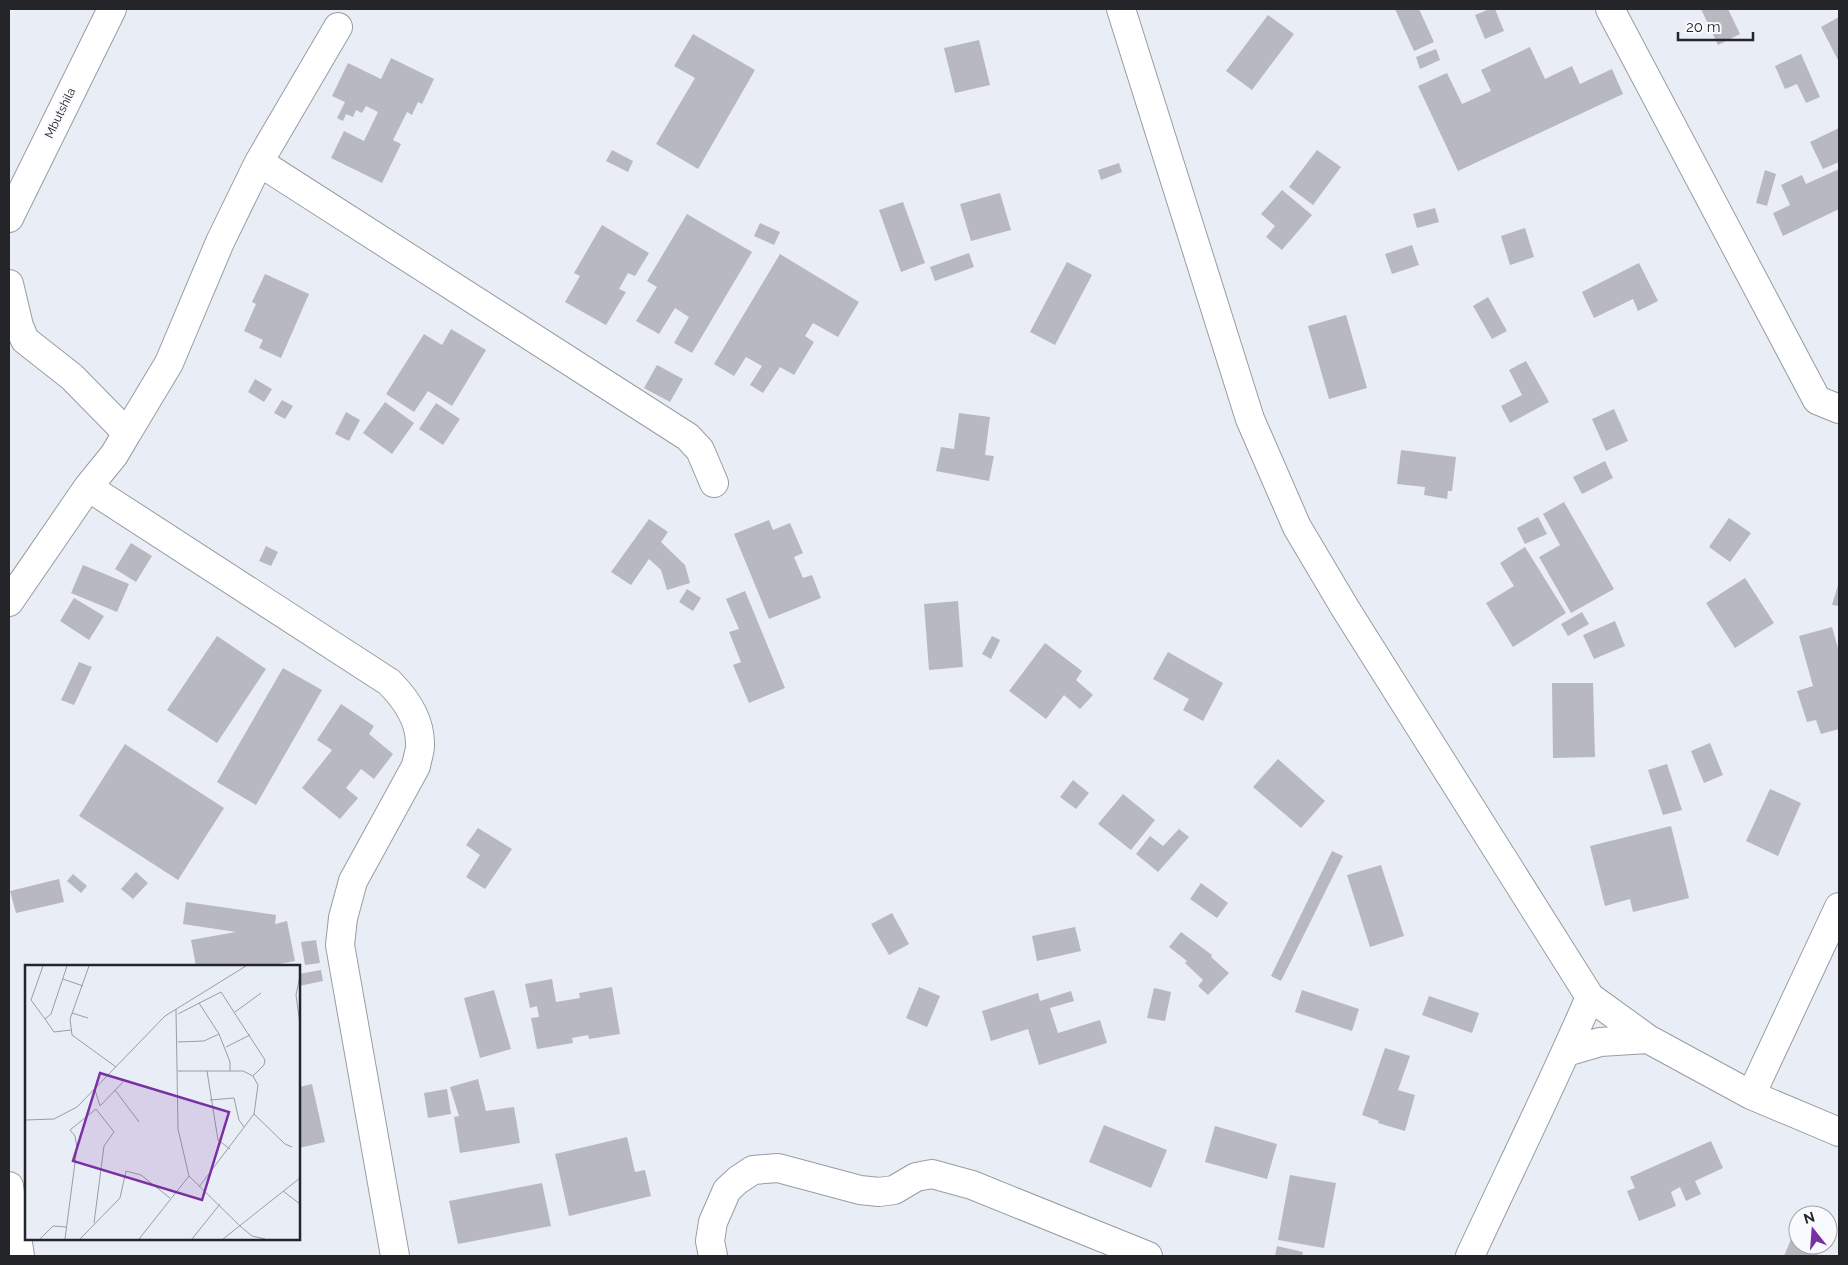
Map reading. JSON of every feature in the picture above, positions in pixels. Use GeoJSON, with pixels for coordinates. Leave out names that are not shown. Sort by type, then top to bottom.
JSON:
{"type":"FeatureCollection","features":[{"type":"Feature","properties":{"kind":"street","name":"Mbutshila"},"geometry":{"type":"LineString","coordinates":[[9,218],[112,9]]}},
{"type":"Feature","properties":{"kind":"street"},"geometry":{"type":"LineString","coordinates":[[1121,9],[1250,419],[1297,527],[1350,617],[1590,998],[1648,1039],[1751,1095],[1839,1132]]}},
{"type":"Feature","properties":{"kind":"street"},"geometry":{"type":"LineString","coordinates":[[1610,9],[1817,400],[1839,409]]}},
{"type":"Feature","properties":{"kind":"street"},"geometry":{"type":"LineString","coordinates":[[9,602],[88,487],[114,455],[169,363],[220,242],[259,162],[338,27]]}},
{"type":"Feature","properties":{"kind":"street"},"geometry":{"type":"LineString","coordinates":[[259,162],[688,437],[700,450],[714,484]]}},
{"type":"Feature","properties":{"kind":"street"},"geometry":{"type":"LineString","coordinates":[[9,284],[19,326],[25,340],[72,377],[127,433]]}},
{"type":"Feature","properties":{"kind":"street"},"geometry":{"type":"LineString","coordinates":[[88,487],[389,682],[403,696],[414,717],[420,745],[416,766],[353,881],[342,918],[340,945],[395,1256]]}},
{"type":"Feature","properties":{"kind":"street"},"geometry":{"type":"LineString","coordinates":[[1751,1095],[1839,907]]}},
{"type":"Feature","properties":{"kind":"street"},"geometry":{"type":"LineString","coordinates":[[1470,1256],[1590,998]]}},
{"type":"Feature","properties":{"kind":"street"},"geometry":{"type":"LineString","coordinates":[[1566,1052],[1600,1042],[1648,1039]]}},
{"type":"Feature","properties":{"kind":"street"},"geometry":{"type":"LineString","coordinates":[[713,1256],[710,1241],[713,1222],[727,1190],[752,1170],[778,1168],[860,1190],[879,1192],[894,1190],[916,1177],[932,1174],[972,1185],[1148,1256]]}},
{"type":"Feature","properties":{"kind":"street"},"geometry":{"type":"LineString","coordinates":[[9,1186],[20,1256]]}},
{"type":"Feature","properties":{"kind":"building"},"geometry":{"type":"Polygon","coordinates":[[[1395,9],[1419,9],[1434,42],[1414,51],[1395,9]]]}},
{"type":"Feature","properties":{"kind":"building"},"geometry":{"type":"Polygon","coordinates":[[[1495,9],[1504,31],[1485,39],[1475,15],[1495,9]]]}},
{"type":"Feature","properties":{"kind":"building"},"geometry":{"type":"Polygon","coordinates":[[[1701,9],[1728,9],[1740,34],[1718,45],[1701,9]]]}},
{"type":"Feature","properties":{"kind":"building"},"geometry":{"type":"Polygon","coordinates":[[[1268,15],[1294,34],[1252,90],[1226,71],[1268,15]]]}},
{"type":"Feature","properties":{"kind":"building"},"geometry":{"type":"Polygon","coordinates":[[[1839,17],[1839,62],[1821,27],[1839,17]]]}},
{"type":"Feature","properties":{"kind":"building"},"geometry":{"type":"Polygon","coordinates":[[[693,34],[755,70],[698,169],[656,144],[695,78],[674,66],[693,34]]]}},
{"type":"Feature","properties":{"kind":"building"},"geometry":{"type":"Polygon","coordinates":[[[979,40],[990,85],[955,93],[944,48],[979,40]]]}},
{"type":"Feature","properties":{"kind":"building"},"geometry":{"type":"Polygon","coordinates":[[[1530,47],[1545,79],[1572,66],[1580,84],[1612,69],[1623,94],[1458,171],[1418,86],[1447,73],[1462,104],[1491,91],[1481,70],[1530,47]]]}},
{"type":"Feature","properties":{"kind":"building"},"geometry":{"type":"Polygon","coordinates":[[[1436,49],[1440,60],[1420,69],[1416,57],[1436,49]]]}},
{"type":"Feature","properties":{"kind":"building"},"geometry":{"type":"Polygon","coordinates":[[[1801,54],[1820,97],[1806,103],[1797,84],[1785,89],[1775,66],[1801,54]]]}},
{"type":"Feature","properties":{"kind":"building"},"geometry":{"type":"Polygon","coordinates":[[[391,58],[434,79],[422,104],[418,102],[412,115],[407,112],[393,140],[401,144],[382,183],[331,158],[344,131],[364,141],[378,112],[366,106],[362,113],[356,110],[353,117],[346,114],[343,121],[337,118],[345,102],[332,96],[348,63],[381,79],[391,58]]]}},
{"type":"Feature","properties":{"kind":"building"},"geometry":{"type":"Polygon","coordinates":[[[1839,128],[1839,162],[1823,169],[1810,142],[1839,128]]]}},
{"type":"Feature","properties":{"kind":"building"},"geometry":{"type":"Polygon","coordinates":[[[612,150],[633,161],[628,172],[606,161],[612,150]]]}},
{"type":"Feature","properties":{"kind":"building"},"geometry":{"type":"Polygon","coordinates":[[[1317,150],[1341,167],[1313,205],[1289,187],[1317,150]]]}},
{"type":"Feature","properties":{"kind":"building"},"geometry":{"type":"Polygon","coordinates":[[[1119,163],[1122,172],[1101,180],[1098,170],[1119,163]]]}},
{"type":"Feature","properties":{"kind":"building"},"geometry":{"type":"Polygon","coordinates":[[[1839,169],[1839,209],[1783,236],[1773,213],[1790,205],[1781,185],[1802,175],[1806,184],[1839,169]]]}},
{"type":"Feature","properties":{"kind":"building"},"geometry":{"type":"Polygon","coordinates":[[[1765,170],[1776,174],[1767,206],[1756,203],[1765,170]]]}},
{"type":"Feature","properties":{"kind":"building"},"geometry":{"type":"Polygon","coordinates":[[[1282,190],[1312,215],[1282,250],[1266,237],[1275,226],[1261,214],[1282,190]]]}},
{"type":"Feature","properties":{"kind":"building"},"geometry":{"type":"Polygon","coordinates":[[[1000,193],[1011,230],[971,241],[960,204],[1000,193]]]}},
{"type":"Feature","properties":{"kind":"building"},"geometry":{"type":"Polygon","coordinates":[[[903,202],[925,263],[901,272],[879,210],[903,202]]]}},
{"type":"Feature","properties":{"kind":"building"},"geometry":{"type":"Polygon","coordinates":[[[1435,208],[1439,222],[1417,228],[1413,214],[1435,208]]]}},
{"type":"Feature","properties":{"kind":"building"},"geometry":{"type":"Polygon","coordinates":[[[687,214],[752,252],[692,353],[674,343],[689,317],[675,308],[659,334],[636,321],[657,287],[647,281],[687,214]]]}},
{"type":"Feature","properties":{"kind":"building"},"geometry":{"type":"Polygon","coordinates":[[[760,223],[780,232],[774,245],[754,236],[760,223]]]}},
{"type":"Feature","properties":{"kind":"building"},"geometry":{"type":"Polygon","coordinates":[[[602,225],[649,253],[635,276],[628,273],[619,289],[626,292],[606,325],[565,302],[580,276],[574,273],[602,225]]]}},
{"type":"Feature","properties":{"kind":"building"},"geometry":{"type":"Polygon","coordinates":[[[1525,228],[1534,257],[1510,265],[1501,236],[1525,228]]]}},
{"type":"Feature","properties":{"kind":"building"},"geometry":{"type":"Polygon","coordinates":[[[1412,245],[1419,265],[1392,274],[1385,254],[1412,245]]]}},
{"type":"Feature","properties":{"kind":"building"},"geometry":{"type":"Polygon","coordinates":[[[969,253],[974,267],[935,281],[930,267],[969,253]]]}},
{"type":"Feature","properties":{"kind":"building"},"geometry":{"type":"Polygon","coordinates":[[[780,254],[859,302],[838,337],[813,323],[805,336],[814,342],[794,375],[780,367],[763,393],[750,385],[762,366],[746,357],[734,376],[714,364],[780,254]]]}},
{"type":"Feature","properties":{"kind":"building"},"geometry":{"type":"Polygon","coordinates":[[[1067,262],[1092,275],[1055,345],[1030,332],[1067,262]]]}},
{"type":"Feature","properties":{"kind":"building"},"geometry":{"type":"Polygon","coordinates":[[[1639,263],[1658,301],[1638,311],[1633,299],[1594,318],[1582,292],[1639,263]]]}},
{"type":"Feature","properties":{"kind":"building"},"geometry":{"type":"Polygon","coordinates":[[[265,274],[309,294],[281,358],[259,348],[263,340],[244,331],[256,304],[252,302],[265,274]]]}},
{"type":"Feature","properties":{"kind":"building"},"geometry":{"type":"Polygon","coordinates":[[[1488,297],[1507,331],[1492,339],[1473,306],[1488,297]]]}},
{"type":"Feature","properties":{"kind":"building"},"geometry":{"type":"Polygon","coordinates":[[[1346,315],[1367,388],[1329,399],[1308,326],[1346,315]]]}},
{"type":"Feature","properties":{"kind":"building"},"geometry":{"type":"Polygon","coordinates":[[[451,329],[486,350],[452,406],[428,391],[414,412],[386,394],[424,334],[442,345],[451,329]]]}},
{"type":"Feature","properties":{"kind":"building"},"geometry":{"type":"Polygon","coordinates":[[[1526,361],[1549,402],[1510,423],[1501,406],[1522,395],[1509,370],[1526,361]]]}},
{"type":"Feature","properties":{"kind":"building"},"geometry":{"type":"Polygon","coordinates":[[[657,365],[683,379],[670,402],[644,388],[657,365]]]}},
{"type":"Feature","properties":{"kind":"building"},"geometry":{"type":"Polygon","coordinates":[[[255,379],[272,389],[264,402],[248,392],[255,379]]]}},
{"type":"Feature","properties":{"kind":"building"},"geometry":{"type":"Polygon","coordinates":[[[282,400],[293,406],[285,419],[274,413],[282,400]]]}},
{"type":"Feature","properties":{"kind":"building"},"geometry":{"type":"Polygon","coordinates":[[[385,402],[414,423],[392,454],[363,433],[385,402]]]}},
{"type":"Feature","properties":{"kind":"building"},"geometry":{"type":"Polygon","coordinates":[[[436,403],[460,419],[443,445],[419,429],[436,403]]]}},
{"type":"Feature","properties":{"kind":"building"},"geometry":{"type":"Polygon","coordinates":[[[1614,409],[1628,441],[1606,451],[1592,419],[1614,409]]]}},
{"type":"Feature","properties":{"kind":"building"},"geometry":{"type":"Polygon","coordinates":[[[346,412],[360,420],[349,441],[335,434],[346,412]]]}},
{"type":"Feature","properties":{"kind":"building"},"geometry":{"type":"Polygon","coordinates":[[[959,413],[990,417],[985,455],[994,456],[989,481],[936,471],[941,447],[954,449],[959,413]]]}},
{"type":"Feature","properties":{"kind":"building"},"geometry":{"type":"Polygon","coordinates":[[[1401,450],[1456,457],[1452,491],[1448,491],[1447,499],[1424,495],[1425,487],[1397,484],[1401,450]]]}},
{"type":"Feature","properties":{"kind":"building"},"geometry":{"type":"Polygon","coordinates":[[[1605,461],[1613,478],[1582,494],[1573,477],[1605,461]]]}},
{"type":"Feature","properties":{"kind":"building"},"geometry":{"type":"Polygon","coordinates":[[[1564,502],[1614,589],[1571,613],[1539,557],[1560,545],[1543,514],[1564,502]]]}},
{"type":"Feature","properties":{"kind":"building"},"geometry":{"type":"Polygon","coordinates":[[[1538,517],[1547,534],[1525,544],[1517,528],[1538,517]]]}},
{"type":"Feature","properties":{"kind":"building"},"geometry":{"type":"Polygon","coordinates":[[[1729,518],[1751,533],[1730,562],[1709,547],[1729,518]]]}},
{"type":"Feature","properties":{"kind":"building"},"geometry":{"type":"Polygon","coordinates":[[[649,519],[668,532],[661,542],[685,565],[690,583],[667,590],[661,570],[649,559],[631,585],[611,572],[649,519]]]}},
{"type":"Feature","properties":{"kind":"building"},"geometry":{"type":"Polygon","coordinates":[[[769,520],[773,530],[790,523],[803,553],[794,557],[803,578],[812,575],[821,598],[769,619],[734,534],[769,520]]]}},
{"type":"Feature","properties":{"kind":"building"},"geometry":{"type":"Polygon","coordinates":[[[131,543],[152,556],[136,582],[115,569],[131,543]]]}},
{"type":"Feature","properties":{"kind":"building"},"geometry":{"type":"Polygon","coordinates":[[[266,546],[278,552],[271,566],[259,561],[266,546]]]}},
{"type":"Feature","properties":{"kind":"building"},"geometry":{"type":"Polygon","coordinates":[[[1525,547],[1566,613],[1513,647],[1486,603],[1514,586],[1500,563],[1525,547]]]}},
{"type":"Feature","properties":{"kind":"building"},"geometry":{"type":"Polygon","coordinates":[[[83,565],[129,584],[117,612],[71,593],[83,565]]]}},
{"type":"Feature","properties":{"kind":"building"},"geometry":{"type":"Polygon","coordinates":[[[1745,578],[1774,623],[1735,648],[1706,603],[1745,578]]]}},
{"type":"Feature","properties":{"kind":"building"},"geometry":{"type":"Polygon","coordinates":[[[1839,582],[1839,606],[1832,605],[1839,582]]]}},
{"type":"Feature","properties":{"kind":"building"},"geometry":{"type":"Polygon","coordinates":[[[687,589],[701,598],[693,611],[679,602],[687,589]]]}},
{"type":"Feature","properties":{"kind":"building"},"geometry":{"type":"Polygon","coordinates":[[[745,591],[785,688],[749,703],[733,665],[741,662],[729,632],[739,629],[726,599],[745,591]]]}},
{"type":"Feature","properties":{"kind":"building"},"geometry":{"type":"Polygon","coordinates":[[[74,598],[104,616],[89,640],[60,621],[74,598]]]}},
{"type":"Feature","properties":{"kind":"building"},"geometry":{"type":"Polygon","coordinates":[[[958,601],[963,667],[929,670],[924,604],[958,601]]]}},
{"type":"Feature","properties":{"kind":"building"},"geometry":{"type":"Polygon","coordinates":[[[1582,612],[1589,624],[1568,636],[1561,624],[1582,612]]]}},
{"type":"Feature","properties":{"kind":"building"},"geometry":{"type":"Polygon","coordinates":[[[1615,621],[1625,646],[1594,659],[1583,635],[1615,621]]]}},
{"type":"Feature","properties":{"kind":"building"},"geometry":{"type":"Polygon","coordinates":[[[1832,627],[1839,652],[1839,729],[1821,734],[1816,720],[1807,722],[1797,691],[1813,686],[1799,636],[1832,627]]]}},
{"type":"Feature","properties":{"kind":"building"},"geometry":{"type":"Polygon","coordinates":[[[217,636],[266,669],[217,743],[167,710],[217,636]]]}},
{"type":"Feature","properties":{"kind":"building"},"geometry":{"type":"Polygon","coordinates":[[[992,636],[1000,640],[991,659],[982,654],[992,636]]]}},
{"type":"Feature","properties":{"kind":"building"},"geometry":{"type":"Polygon","coordinates":[[[1045,643],[1082,671],[1076,680],[1093,695],[1080,709],[1064,695],[1046,719],[1009,691],[1045,643]]]}},
{"type":"Feature","properties":{"kind":"building"},"geometry":{"type":"Polygon","coordinates":[[[1168,652],[1223,683],[1203,721],[1183,710],[1189,699],[1153,679],[1168,652]]]}},
{"type":"Feature","properties":{"kind":"building"},"geometry":{"type":"Polygon","coordinates":[[[79,662],[92,667],[74,705],[61,700],[79,662]]]}},
{"type":"Feature","properties":{"kind":"building"},"geometry":{"type":"Polygon","coordinates":[[[283,668],[322,690],[256,805],[217,782],[283,668]]]}},
{"type":"Feature","properties":{"kind":"building"},"geometry":{"type":"Polygon","coordinates":[[[1552,683],[1593,683],[1595,757],[1553,758],[1552,683]]]}},
{"type":"Feature","properties":{"kind":"building"},"geometry":{"type":"Polygon","coordinates":[[[341,704],[374,726],[369,734],[393,754],[374,779],[361,769],[346,788],[358,798],[340,819],[302,788],[332,750],[317,740],[341,704]]]}},
{"type":"Feature","properties":{"kind":"building"},"geometry":{"type":"Polygon","coordinates":[[[1710,743],[1723,775],[1704,783],[1691,751],[1710,743]]]}},
{"type":"Feature","properties":{"kind":"building"},"geometry":{"type":"Polygon","coordinates":[[[125,744],[224,808],[178,880],[79,816],[125,744]]]}},
{"type":"Feature","properties":{"kind":"building"},"geometry":{"type":"Polygon","coordinates":[[[1278,759],[1325,801],[1301,828],[1253,787],[1278,759]]]}},
{"type":"Feature","properties":{"kind":"building"},"geometry":{"type":"Polygon","coordinates":[[[1667,764],[1682,810],[1663,815],[1648,770],[1667,764]]]}},
{"type":"Feature","properties":{"kind":"building"},"geometry":{"type":"Polygon","coordinates":[[[1073,780],[1089,793],[1076,809],[1060,797],[1073,780]]]}},
{"type":"Feature","properties":{"kind":"building"},"geometry":{"type":"Polygon","coordinates":[[[1770,789],[1801,803],[1778,856],[1746,841],[1770,789]]]}},
{"type":"Feature","properties":{"kind":"building"},"geometry":{"type":"Polygon","coordinates":[[[1123,794],[1155,820],[1131,850],[1098,824],[1123,794]]]}},
{"type":"Feature","properties":{"kind":"building"},"geometry":{"type":"Polygon","coordinates":[[[1671,826],[1689,898],[1633,912],[1630,899],[1605,906],[1590,846],[1671,826]]]}},
{"type":"Feature","properties":{"kind":"building"},"geometry":{"type":"Polygon","coordinates":[[[478,828],[512,849],[485,889],[466,877],[480,855],[466,845],[478,828]]]}},
{"type":"Feature","properties":{"kind":"building"},"geometry":{"type":"Polygon","coordinates":[[[1179,829],[1189,837],[1158,872],[1136,854],[1150,836],[1163,846],[1179,829]]]}},
{"type":"Feature","properties":{"kind":"building"},"geometry":{"type":"Polygon","coordinates":[[[1332,851],[1343,856],[1281,981],[1271,976],[1332,851]]]}},
{"type":"Feature","properties":{"kind":"building"},"geometry":{"type":"Polygon","coordinates":[[[1381,865],[1404,936],[1370,947],[1347,875],[1381,865]]]}},
{"type":"Feature","properties":{"kind":"building"},"geometry":{"type":"Polygon","coordinates":[[[136,872],[148,883],[133,899],[121,889],[136,872]]]}},
{"type":"Feature","properties":{"kind":"building"},"geometry":{"type":"Polygon","coordinates":[[[73,874],[87,886],[81,893],[67,881],[73,874]]]}},
{"type":"Feature","properties":{"kind":"building"},"geometry":{"type":"Polygon","coordinates":[[[59,879],[64,902],[16,913],[10,891],[59,879]]]}},
{"type":"Feature","properties":{"kind":"building"},"geometry":{"type":"Polygon","coordinates":[[[1201,883],[1228,903],[1217,918],[1190,899],[1201,883]]]}},
{"type":"Feature","properties":{"kind":"building"},"geometry":{"type":"Polygon","coordinates":[[[186,902],[276,915],[275,924],[287,921],[295,961],[274,965],[196,965],[191,940],[236,932],[183,924],[186,902]]]}},
{"type":"Feature","properties":{"kind":"building"},"geometry":{"type":"Polygon","coordinates":[[[892,913],[909,944],[889,955],[871,924],[892,913]]]}},
{"type":"Feature","properties":{"kind":"building"},"geometry":{"type":"Polygon","coordinates":[[[1075,927],[1081,951],[1037,961],[1032,936],[1075,927]]]}},
{"type":"Feature","properties":{"kind":"building"},"geometry":{"type":"Polygon","coordinates":[[[1181,932],[1212,955],[1211,957],[1229,973],[1208,995],[1198,986],[1203,980],[1185,963],[1187,961],[1169,947],[1181,932]]]}},
{"type":"Feature","properties":{"kind":"building"},"geometry":{"type":"Polygon","coordinates":[[[316,940],[320,963],[305,965],[301,942],[316,940]]]}},
{"type":"Feature","properties":{"kind":"building"},"geometry":{"type":"Polygon","coordinates":[[[321,970],[323,981],[300,986],[300,974],[321,970]]]}},
{"type":"Feature","properties":{"kind":"building"},"geometry":{"type":"Polygon","coordinates":[[[552,979],[556,1002],[580,998],[579,993],[612,987],[620,1034],[589,1039],[588,1035],[572,1038],[573,1043],[537,1049],[531,1018],[539,1017],[537,1006],[530,1008],[525,984],[552,979]]]}},
{"type":"Feature","properties":{"kind":"building"},"geometry":{"type":"Polygon","coordinates":[[[919,987],[940,996],[927,1027],[906,1018],[919,987]]]}},
{"type":"Feature","properties":{"kind":"building"},"geometry":{"type":"Polygon","coordinates":[[[1154,988],[1171,992],[1165,1021],[1147,1018],[1154,988]]]}},
{"type":"Feature","properties":{"kind":"building"},"geometry":{"type":"Polygon","coordinates":[[[494,990],[511,1049],[480,1058],[464,998],[494,990]]]}},
{"type":"Feature","properties":{"kind":"building"},"geometry":{"type":"Polygon","coordinates":[[[1302,990],[1359,1009],[1352,1031],[1295,1012],[1302,990]]]}},
{"type":"Feature","properties":{"kind":"building"},"geometry":{"type":"Polygon","coordinates":[[[1071,991],[1074,1001],[1050,1008],[1058,1033],[1100,1020],[1107,1043],[1039,1065],[1028,1029],[991,1041],[982,1011],[1038,993],[1040,1001],[1071,991]]]}},
{"type":"Feature","properties":{"kind":"building"},"geometry":{"type":"Polygon","coordinates":[[[1429,996],[1479,1013],[1472,1033],[1422,1015],[1429,996]]]}},
{"type":"Feature","properties":{"kind":"building"},"geometry":{"type":"Polygon","coordinates":[[[1385,1048],[1410,1056],[1398,1090],[1415,1095],[1405,1131],[1378,1123],[1379,1121],[1362,1115],[1385,1048]]]}},
{"type":"Feature","properties":{"kind":"building"},"geometry":{"type":"Polygon","coordinates":[[[478,1079],[486,1111],[514,1107],[520,1143],[460,1153],[454,1117],[459,1116],[450,1087],[478,1079]]]}},
{"type":"Feature","properties":{"kind":"building"},"geometry":{"type":"Polygon","coordinates":[[[312,1084],[325,1142],[300,1148],[300,1087],[312,1084]]]}},
{"type":"Feature","properties":{"kind":"building"},"geometry":{"type":"Polygon","coordinates":[[[447,1089],[451,1114],[428,1118],[424,1093],[447,1089]]]}},
{"type":"Feature","properties":{"kind":"building"},"geometry":{"type":"Polygon","coordinates":[[[1104,1125],[1167,1150],[1151,1188],[1089,1162],[1104,1125]]]}},
{"type":"Feature","properties":{"kind":"building"},"geometry":{"type":"Polygon","coordinates":[[[1215,1126],[1277,1144],[1267,1179],[1205,1162],[1215,1126]]]}},
{"type":"Feature","properties":{"kind":"building"},"geometry":{"type":"Polygon","coordinates":[[[627,1137],[635,1172],[645,1170],[651,1196],[569,1216],[555,1154],[627,1137]]]}},
{"type":"Feature","properties":{"kind":"building"},"geometry":{"type":"Polygon","coordinates":[[[1711,1141],[1723,1168],[1695,1181],[1701,1194],[1686,1201],[1680,1187],[1671,1192],[1676,1206],[1639,1221],[1627,1191],[1635,1188],[1630,1177],[1711,1141]]]}},
{"type":"Feature","properties":{"kind":"building"},"geometry":{"type":"Polygon","coordinates":[[[1290,1175],[1336,1183],[1324,1248],[1278,1240],[1290,1175]]]}},
{"type":"Feature","properties":{"kind":"building"},"geometry":{"type":"Polygon","coordinates":[[[542,1183],[551,1226],[458,1244],[449,1201],[542,1183]]]}},
{"type":"Feature","properties":{"kind":"building"},"geometry":{"type":"Polygon","coordinates":[[[1277,1246],[1303,1252],[1302,1256],[1275,1256],[1277,1246]]]}},
{"type":"Feature","properties":{"kind":"building"},"geometry":{"type":"Polygon","coordinates":[[[1788,1246],[1788,1255],[1817,1255],[1817,1256],[1784,1256],[1788,1246]]]}}]}
